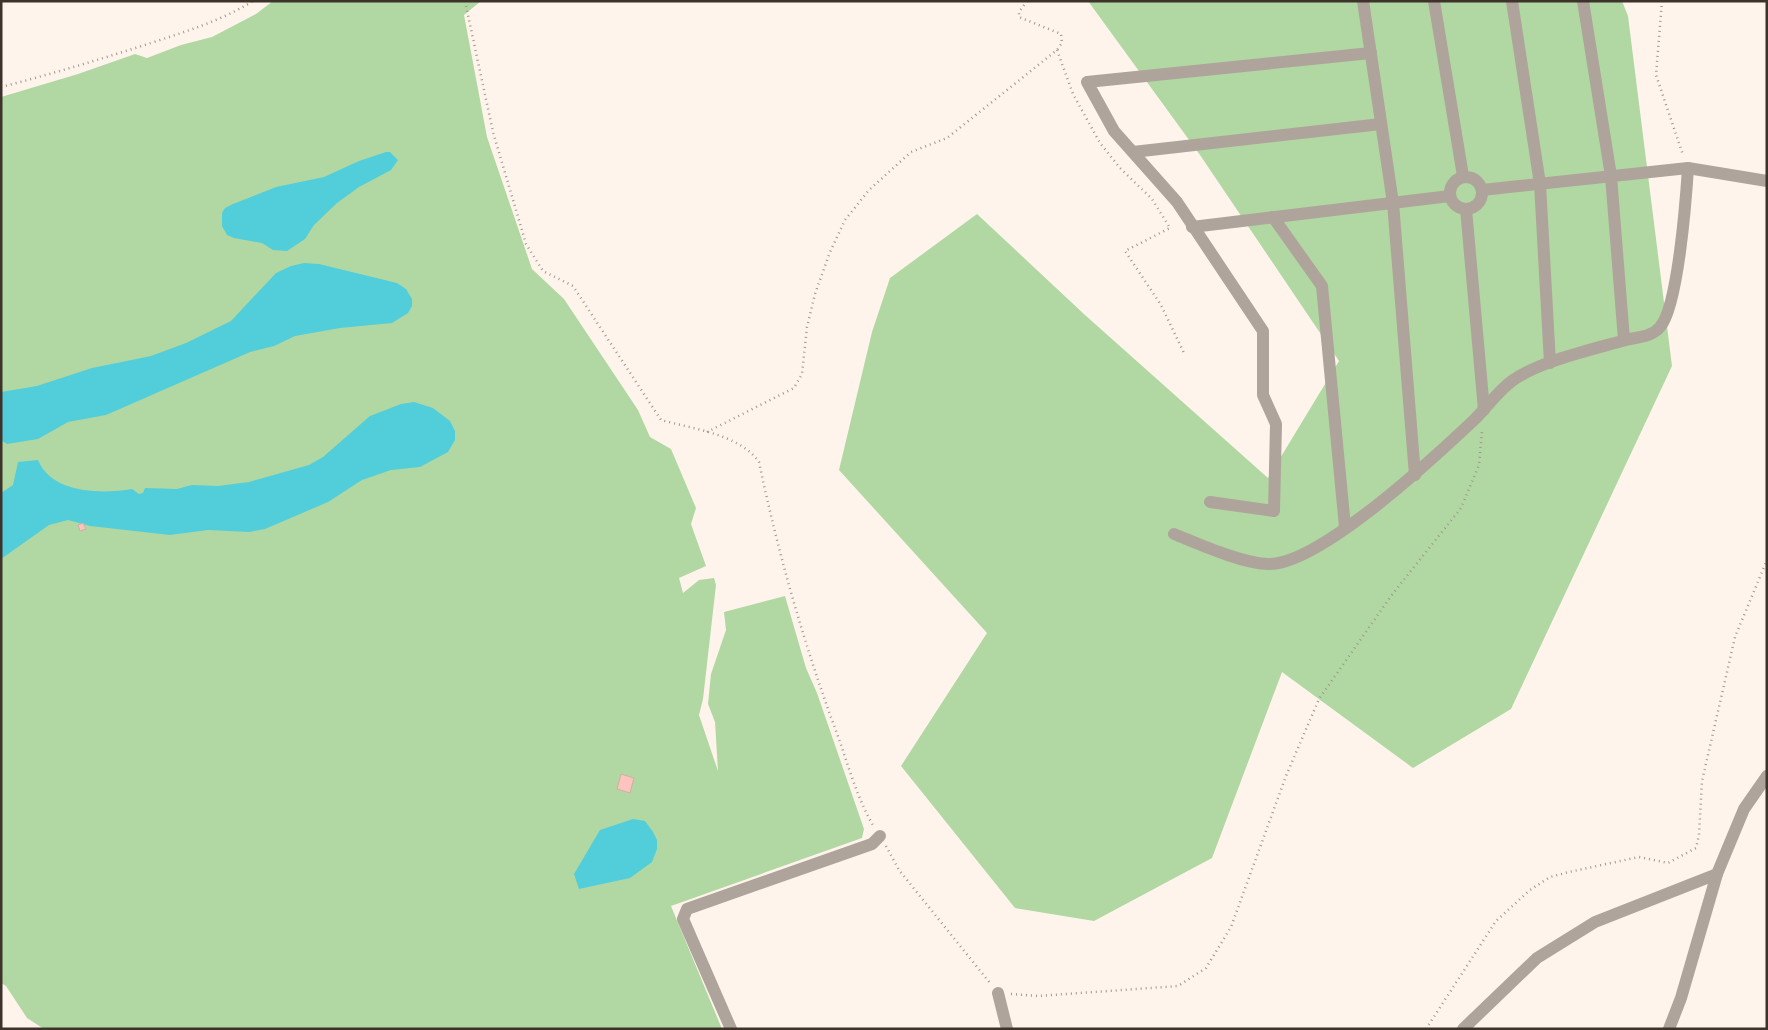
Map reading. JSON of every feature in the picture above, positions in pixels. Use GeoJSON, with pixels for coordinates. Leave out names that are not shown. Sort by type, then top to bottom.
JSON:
{"type":"FeatureCollection","features":[{"type":"Feature","properties":{"kind":"street"},"geometry":{"type":"LineString","coordinates":[[1363,1],[1393,202],[1415,475]]}},
{"type":"Feature","properties":{"kind":"street"},"geometry":{"type":"LineString","coordinates":[[1434,1],[1463,176]]}},
{"type":"Feature","properties":{"kind":"street"},"geometry":{"type":"LineString","coordinates":[[1512,1],[1540,184],[1550,363]]}},
{"type":"Feature","properties":{"kind":"street"},"geometry":{"type":"LineString","coordinates":[[1584,1],[1611,176],[1624,340]]}},
{"type":"Feature","properties":{"kind":"street"},"geometry":{"type":"LineString","coordinates":[[1210,502],[1274,511],[1276,424],[1263,394],[1263,331],[1177,202],[1114,131],[1087,82],[1371,53]]}},
{"type":"Feature","properties":{"kind":"street"},"geometry":{"type":"LineString","coordinates":[[1133,152],[1381,124]]}},
{"type":"Feature","properties":{"kind":"street"},"geometry":{"type":"LineString","coordinates":[[1482,190],[1688,168],[1767,181]]}},
{"type":"Feature","properties":{"kind":"street"},"geometry":{"type":"LineString","coordinates":[[1174,534],[1219,552],[1266,564],[1283,563],[1297,558],[1345,527],[1415,475],[1512,381],[1550,363],[1624,340],[1649,335],[1660,327],[1670,305],[1685,214],[1688,168]]}},
{"type":"Feature","properties":{"kind":"street"},"geometry":{"type":"LineString","coordinates":[[1463,176],[1468,176],[1477,181],[1482,190],[1482,196],[1476,205],[1466,209],[1455,205],[1450,196],[1454,181],[1463,176]]}},
{"type":"Feature","properties":{"kind":"street"},"geometry":{"type":"LineString","coordinates":[[1192,227],[1450,196]]}},
{"type":"Feature","properties":{"kind":"street"},"geometry":{"type":"LineString","coordinates":[[1466,209],[1484,410]]}},
{"type":"Feature","properties":{"kind":"street"},"geometry":{"type":"LineString","coordinates":[[1273,217],[1322,286],[1345,527]]}},
{"type":"Feature","properties":{"kind":"street"},"geometry":{"type":"LineString","coordinates":[[1669,1029],[1682,998],[1717,874],[1744,809],[1767,776]]}},
{"type":"Feature","properties":{"kind":"street"},"geometry":{"type":"LineString","coordinates":[[731,1029],[683,919],[687,909],[872,844],[880,836]]}},
{"type":"Feature","properties":{"kind":"street"},"geometry":{"type":"LineString","coordinates":[[1463,1029],[1537,958],[1595,922],[1717,874]]}},
{"type":"Feature","properties":{"kind":"street"},"geometry":{"type":"LineString","coordinates":[[998,993],[1007,1029]]}},
{"type":"Feature","properties":{"kind":"path"},"geometry":{"type":"LineString","coordinates":[[1,87],[74,68],[179,34],[228,16],[253,1]]}},
{"type":"Feature","properties":{"kind":"path"},"geometry":{"type":"LineString","coordinates":[[466,1],[493,132],[526,244],[543,271],[573,286],[661,420],[728,440],[751,450],[759,462],[789,589],[814,670],[868,817],[899,870],[998,993],[1038,996],[1178,986],[1206,968],[1232,927],[1286,776],[1319,699],[1391,596],[1461,508],[1479,465],[1484,410]]}},
{"type":"Feature","properties":{"kind":"path"},"geometry":{"type":"LineString","coordinates":[[706,433],[794,388],[802,374],[806,327],[830,252],[845,220],[868,190],[910,152],[947,138],[1057,50],[1062,43],[1061,34],[1019,17],[1019,12],[1027,1]]}},
{"type":"Feature","properties":{"kind":"path"},"geometry":{"type":"LineString","coordinates":[[1662,1],[1656,75],[1688,168]]}},
{"type":"Feature","properties":{"kind":"path"},"geometry":{"type":"LineString","coordinates":[[1170,228],[1125,251],[1161,305],[1184,354]]}},
{"type":"Feature","properties":{"kind":"path"},"geometry":{"type":"LineString","coordinates":[[1426,1029],[1496,921],[1530,890],[1550,877],[1569,872],[1639,857],[1668,863],[1696,848],[1699,835],[1702,781],[1735,637],[1767,560]]}},
{"type":"Feature","properties":{"kind":"green space"},"geometry":{"type":"Polygon","coordinates":[[[273,1],[481,1],[464,15],[487,137],[532,269],[564,299],[638,410],[650,437],[671,449],[696,508],[691,524],[706,566],[679,578],[683,593],[699,580],[714,578],[716,585],[703,699],[699,715],[718,771],[715,722],[708,704],[711,674],[726,630],[724,612],[785,596],[806,668],[817,693],[864,829],[862,838],[671,906],[722,1029],[44,1029],[27,1018],[6,986],[1,983],[1,97],[78,74],[135,54],[147,58],[181,45],[212,37],[256,14],[273,1]]]}},
{"type":"Feature","properties":{"kind":"green space"},"geometry":{"type":"Polygon","coordinates":[[[1088,1],[1622,1],[1628,16],[1672,366],[1511,709],[1413,768],[1282,672],[1212,858],[1094,921],[1015,908],[901,766],[987,633],[839,470],[872,332],[890,278],[977,214],[1085,315],[1268,478],[1339,361],[1200,155],[1088,1]]]}},
{"type":"Feature","properties":{"kind":"water"},"geometry":{"type":"Polygon","coordinates":[[[390,152],[398,160],[391,170],[359,187],[337,203],[314,225],[305,239],[287,251],[273,250],[262,243],[234,238],[227,235],[222,226],[222,213],[225,208],[233,204],[276,187],[324,177],[359,161],[390,152]]]}},
{"type":"Feature","properties":{"kind":"water"},"geometry":{"type":"Polygon","coordinates":[[[304,263],[319,264],[397,283],[406,289],[412,299],[412,306],[408,313],[392,323],[340,328],[295,336],[274,346],[250,352],[106,415],[68,422],[38,439],[7,444],[1,440],[1,392],[37,386],[92,368],[151,356],[186,343],[231,321],[276,273],[291,266],[304,263]]]}},
{"type":"Feature","properties":{"kind":"water"},"geometry":{"type":"Polygon","coordinates":[[[414,402],[433,408],[450,421],[455,431],[455,440],[448,452],[420,467],[391,470],[362,480],[328,502],[265,529],[249,532],[208,530],[170,535],[90,526],[68,520],[49,525],[1,559],[1,493],[13,485],[18,462],[38,460],[54,480],[79,489],[93,491],[132,489],[139,494],[143,493],[145,488],[177,489],[192,485],[218,486],[249,482],[309,465],[323,457],[370,416],[401,404],[414,402]]]}},
{"type":"Feature","properties":{"kind":"water"},"geometry":{"type":"Polygon","coordinates":[[[633,819],[645,821],[657,840],[657,849],[652,862],[630,878],[579,889],[574,874],[600,830],[633,819]]]}},
{"type":"Feature","properties":{"kind":"building"},"geometry":{"type":"Polygon","coordinates":[[[83,523],[86,529],[80,531],[78,525],[83,523]]]}},
{"type":"Feature","properties":{"kind":"building"},"geometry":{"type":"Polygon","coordinates":[[[621,774],[634,778],[630,793],[617,789],[621,774]]]}}]}
